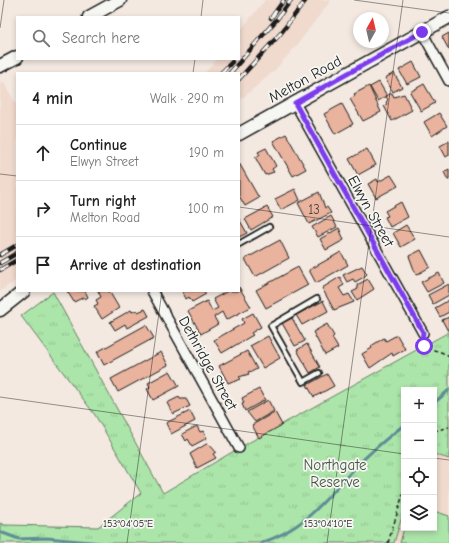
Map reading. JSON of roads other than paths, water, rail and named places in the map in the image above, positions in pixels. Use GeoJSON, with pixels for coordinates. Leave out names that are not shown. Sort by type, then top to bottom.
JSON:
{"type":"FeatureCollection","features":[{"type":"Feature","properties":{"kind":"street"},"geometry":{"type":"LineString","coordinates":[[91,16],[120,0]]}},
{"type":"Feature","properties":{"kind":"street","name":"Melton Road"},"geometry":{"type":"LineString","coordinates":[[240,133],[449,17]]}},
{"type":"Feature","properties":{"kind":"street"},"geometry":{"type":"LineString","coordinates":[[422,32],[449,81]]}},
{"type":"Feature","properties":{"kind":"street"},"geometry":{"type":"LineString","coordinates":[[0,66],[16,58]]}},
{"type":"Feature","properties":{"kind":"street","name":"Elwyn Street"},"geometry":{"type":"LineString","coordinates":[[295,103],[423,332]]}},
{"type":"Feature","properties":{"kind":"street"},"geometry":{"type":"LineString","coordinates":[[0,310],[23,292]]}},
{"type":"Feature","properties":{"kind":"street","name":"Dethridge Street"},"geometry":{"type":"LineString","coordinates":[[153,292],[240,448]]}},
{"type":"Feature","properties":{"kind":"lane"},"geometry":{"type":"LineString","coordinates":[[240,243],[269,227]]}},
{"type":"Feature","properties":{"kind":"lane"},"geometry":{"type":"LineString","coordinates":[[317,299],[271,326],[303,382],[319,373]]}},
{"type":"Feature","properties":{"kind":"waterway"},"geometry":{"type":"LineString","coordinates":[[437,400],[449,390]]}},
{"type":"Feature","properties":{"kind":"waterway"},"geometry":{"type":"LineString","coordinates":[[261,543],[277,537],[291,529],[314,512],[367,456],[401,427]]}},
{"type":"Feature","properties":{"kind":"waterway"},"geometry":{"type":"LineString","coordinates":[[0,532],[19,539],[47,538],[102,543]]}},
{"type":"Feature","properties":{"kind":"railway"},"geometry":{"type":"LineString","coordinates":[[271,18],[284,0]]}},
{"type":"Feature","properties":{"kind":"railway"},"geometry":{"type":"LineString","coordinates":[[231,72],[277,19],[291,0]]}},
{"type":"Feature","properties":{"kind":"railway"},"geometry":{"type":"LineString","coordinates":[[240,78],[281,33],[306,0]]}},
{"type":"Feature","properties":{"kind":"railway"},"geometry":{"type":"LineString","coordinates":[[222,72],[232,62]]}},
{"type":"Feature","properties":{"kind":"railway"},"geometry":{"type":"LineString","coordinates":[[0,255],[16,246]]}},
{"type":"Feature","properties":{"kind":"railway"},"geometry":{"type":"LineString","coordinates":[[0,263],[16,254]]}},
{"type":"Feature","properties":{"kind":"railway"},"geometry":{"type":"LineString","coordinates":[[0,270],[16,261]]}},
{"type":"Feature","properties":{"kind":"park label","name":"Northgate Reserve"},"geometry":{"type":"Point","coordinates":[335,474]}}]}
